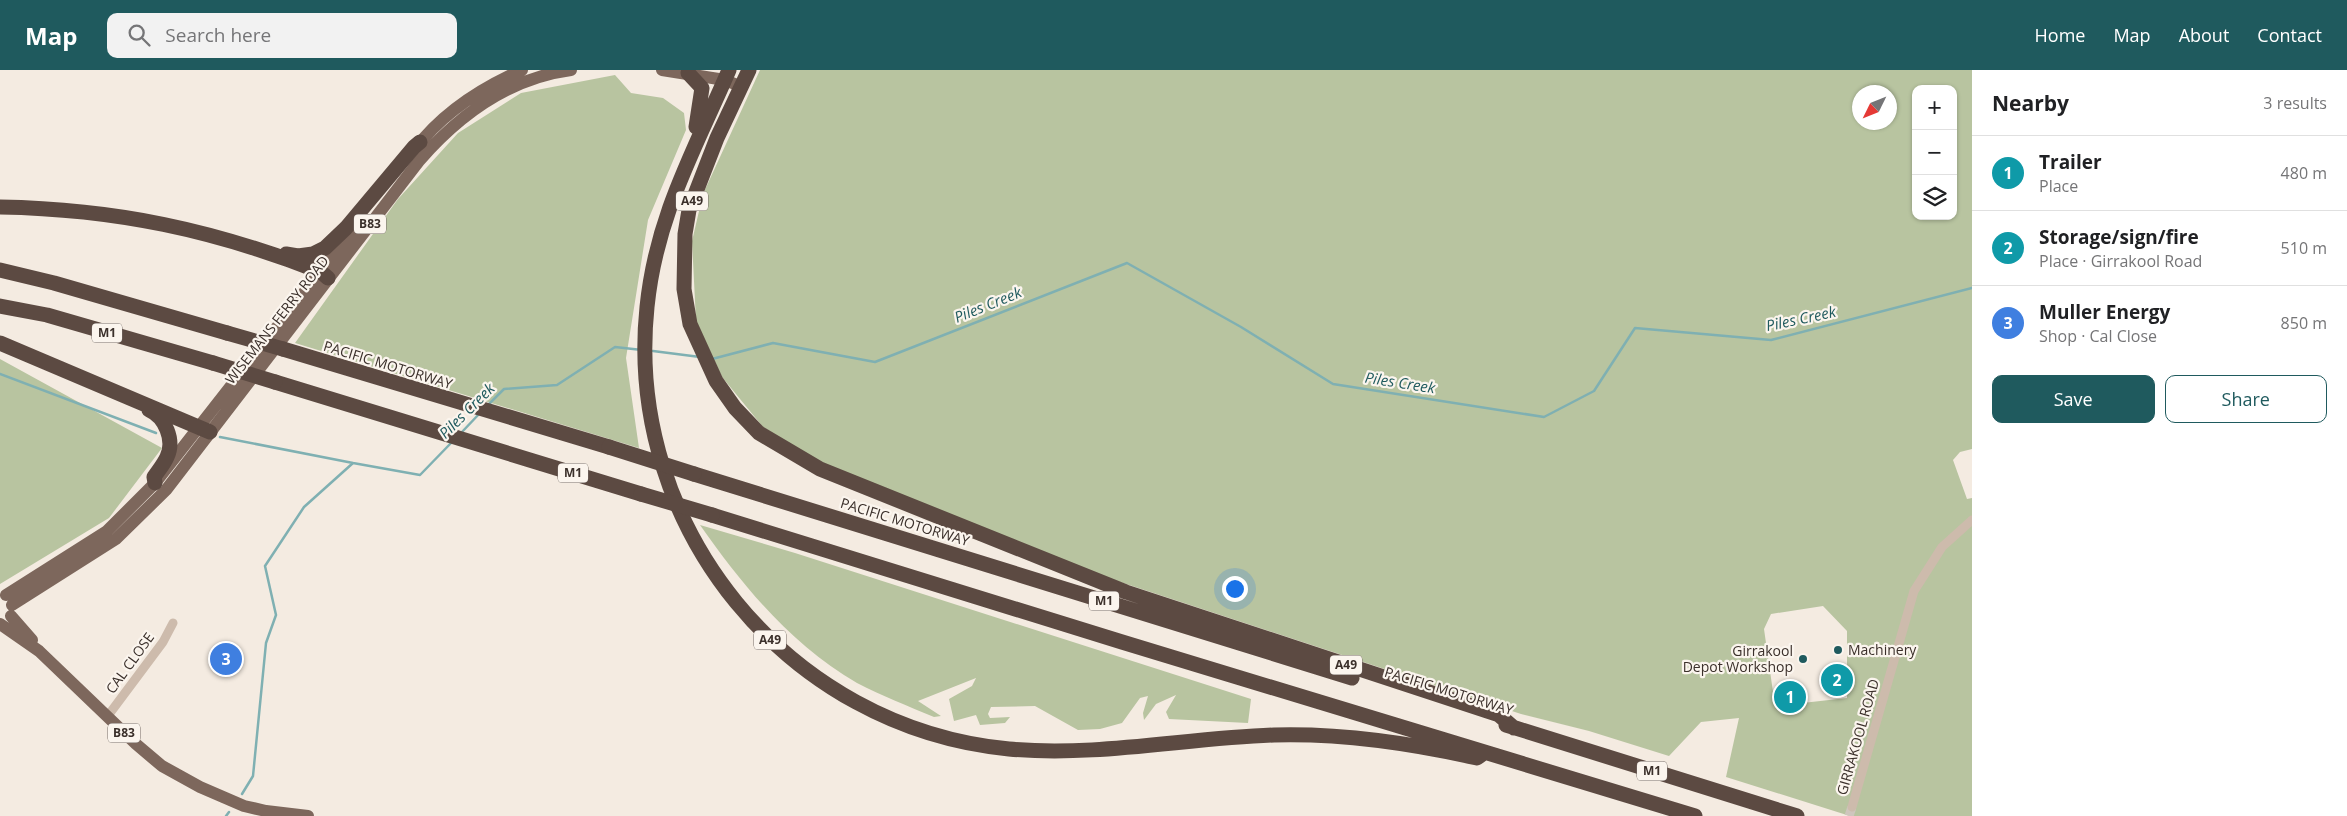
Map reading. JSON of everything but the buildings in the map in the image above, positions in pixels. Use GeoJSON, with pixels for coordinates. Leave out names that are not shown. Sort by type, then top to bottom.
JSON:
{"type":"FeatureCollection","features":[{"type":"Feature","properties":{"kind":"highway"},"geometry":{"type":"LineString","coordinates":[[688,73],[702,88],[689,155]]}},
{"type":"Feature","properties":{"kind":"highway","name":"A49"},"geometry":{"type":"LineString","coordinates":[[727,75],[689,155],[661,228],[647,304],[645,334],[647,402],[655,441],[686,525],[708,566],[748,617],[789,657],[821,681],[892,720],[977,745],[1052,752],[1274,735],[1344,736],[1409,743],[1477,758],[1484,753]]}},
{"type":"Feature","properties":{"kind":"highway","name":"A49"},"geometry":{"type":"LineString","coordinates":[[744,75],[689,210],[685,234],[683,271],[690,324],[716,380],[735,408],[759,433],[820,469],[1126,592],[1499,715],[1514,728]]}},
{"type":"Feature","properties":{"kind":"highway"},"geometry":{"type":"LineString","coordinates":[[268,251],[298,256],[313,254],[325,248],[346,228],[414,146],[420,142]]}},
{"type":"Feature","properties":{"kind":"highway"},"geometry":{"type":"LineString","coordinates":[[0,207],[108,213],[189,228],[268,251],[325,275]]}},
{"type":"Feature","properties":{"kind":"highway","name":"PACIFIC MOTORWAY"},"geometry":{"type":"LineString","coordinates":[[0,270],[54,283],[227,333],[528,425],[609,447],[1797,816]]}},
{"type":"Feature","properties":{"kind":"highway","name":"M1"},"geometry":{"type":"LineString","coordinates":[[0,306],[47,316],[212,363],[1695,816]]}},
{"type":"Feature","properties":{"kind":"highway"},"geometry":{"type":"LineString","coordinates":[[0,342],[204,429]]}},
{"type":"Feature","properties":{"kind":"highway"},"geometry":{"type":"LineString","coordinates":[[126,396],[127,400],[155,413],[167,429],[169,452],[154,477],[155,483]]}},
{"type":"Feature","properties":{"kind":"main road","name":"WISEMANS FERRY ROAD"},"geometry":{"type":"LineString","coordinates":[[325,275],[420,142],[459,105],[485,88],[522,70]]}},
{"type":"Feature","properties":{"kind":"main road","name":"WISEMANS FERRY ROAD"},"geometry":{"type":"LineString","coordinates":[[5,610],[107,531],[155,483],[204,429],[325,275],[419,161],[467,114],[514,86],[550,73],[571,70]]}},
{"type":"Feature","properties":{"kind":"main road"},"geometry":{"type":"LineString","coordinates":[[662,70],[744,75]]}},
{"type":"Feature","properties":{"kind":"main road","name":"WISEMANS FERRY ROAD"},"geometry":{"type":"LineString","coordinates":[[5,610],[116,539],[166,490],[204,429]]}},
{"type":"Feature","properties":{"kind":"main road","name":"B83"},"geometry":{"type":"LineString","coordinates":[[5,610],[39,651],[107,717],[162,766],[200,787],[244,806],[266,811],[308,816]]}},
{"type":"Feature","properties":{"kind":"street","name":"GIRRAKOOL ROAD"},"geometry":{"type":"LineString","coordinates":[[1852,807],[1914,591],[1942,547],[1972,520]]}},
{"type":"Feature","properties":{"kind":"street","name":"CAL CLOSE"},"geometry":{"type":"LineString","coordinates":[[107,717],[163,642],[173,623]]}},
{"type":"Feature","properties":{"kind":"green space"},"geometry":{"type":"Polygon","coordinates":[[[760,70],[1972,70],[1972,449],[1960,452],[1953,460],[1967,499],[1972,498],[1972,816],[1850,816],[1726,777],[1739,718],[1701,722],[1669,756],[1589,731],[1521,714],[1102,576],[825,465],[763,427],[722,377],[696,321],[692,241],[703,194],[760,70]],[[1823,606],[1771,614],[1764,629],[1775,706],[1847,698],[1847,631],[1823,606]]]}},
{"type":"Feature","properties":{"kind":"green space"},"geometry":{"type":"Polygon","coordinates":[[[615,75],[631,93],[663,98],[684,113],[686,130],[648,220],[626,358],[639,448],[295,343],[398,199],[458,133],[521,93],[615,75]]]}},
{"type":"Feature","properties":{"kind":"green space"},"geometry":{"type":"Polygon","coordinates":[[[0,359],[162,448],[109,518],[0,584],[0,359]]]}},
{"type":"Feature","properties":{"kind":"green space"},"geometry":{"type":"Polygon","coordinates":[[[700,525],[795,553],[1251,699],[1248,723],[1169,719],[1166,712],[1176,695],[1156,704],[1144,720],[1143,713],[1148,696],[1140,698],[1122,723],[1100,729],[1078,730],[1035,706],[991,707],[988,714],[990,718],[1010,717],[1005,723],[980,725],[976,715],[954,721],[949,699],[972,686],[976,678],[918,701],[941,716],[934,717],[857,683],[811,651],[770,613],[751,592],[700,525]]]}},
{"type":"Feature","properties":{"kind":"waterway","name":"Piles Creek"},"geometry":{"type":"LineString","coordinates":[[712,359],[773,343],[875,362],[1127,263],[1241,327],[1333,384],[1544,417],[1594,391],[1635,328],[1771,340],[1972,288]]}},
{"type":"Feature","properties":{"kind":"waterway","name":"Piles Creek"},"geometry":{"type":"LineString","coordinates":[[489,404],[504,389],[557,385],[615,347],[642,350]]}},
{"type":"Feature","properties":{"kind":"waterway","name":"Piles Creek"},"geometry":{"type":"LineString","coordinates":[[653,351],[700,357]]}},
{"type":"Feature","properties":{"kind":"waterway"},"geometry":{"type":"LineString","coordinates":[[0,374],[156,433]]}},
{"type":"Feature","properties":{"kind":"waterway","name":"Piles Creek"},"geometry":{"type":"LineString","coordinates":[[461,433],[480,413]]}},
{"type":"Feature","properties":{"kind":"waterway"},"geometry":{"type":"LineString","coordinates":[[220,437],[353,463]]}},
{"type":"Feature","properties":{"kind":"waterway","name":"Piles Creek"},"geometry":{"type":"LineString","coordinates":[[242,794],[253,776],[266,643],[276,615],[265,566],[304,507],[353,463],[420,475],[452,442]]}},
{"type":"Feature","properties":{"kind":"waterway","name":"Piles Creek"},"geometry":{"type":"LineString","coordinates":[[226,816],[229,812]]}},
{"type":"Feature","properties":{"kind":"tunnel"},"geometry":{"type":"LineString","coordinates":[[1849,816],[1852,807]]}},
{"type":"Feature","properties":{"kind":"place","name":"Machinery"},"geometry":{"type":"Point","coordinates":[1838,650]}},
{"type":"Feature","properties":{"kind":"place","name":"Muller Energy"},"geometry":{"type":"Point","coordinates":[226,659]}},
{"type":"Feature","properties":{"kind":"place","name":"Girrakool Depot Workshop"},"geometry":{"type":"Point","coordinates":[1803,659]}},
{"type":"Feature","properties":{"kind":"place","name":"Storage/sign/fire"},"geometry":{"type":"Point","coordinates":[1837,680]}},
{"type":"Feature","properties":{"kind":"place","name":"Trailer"},"geometry":{"type":"Point","coordinates":[1790,697]}}]}
